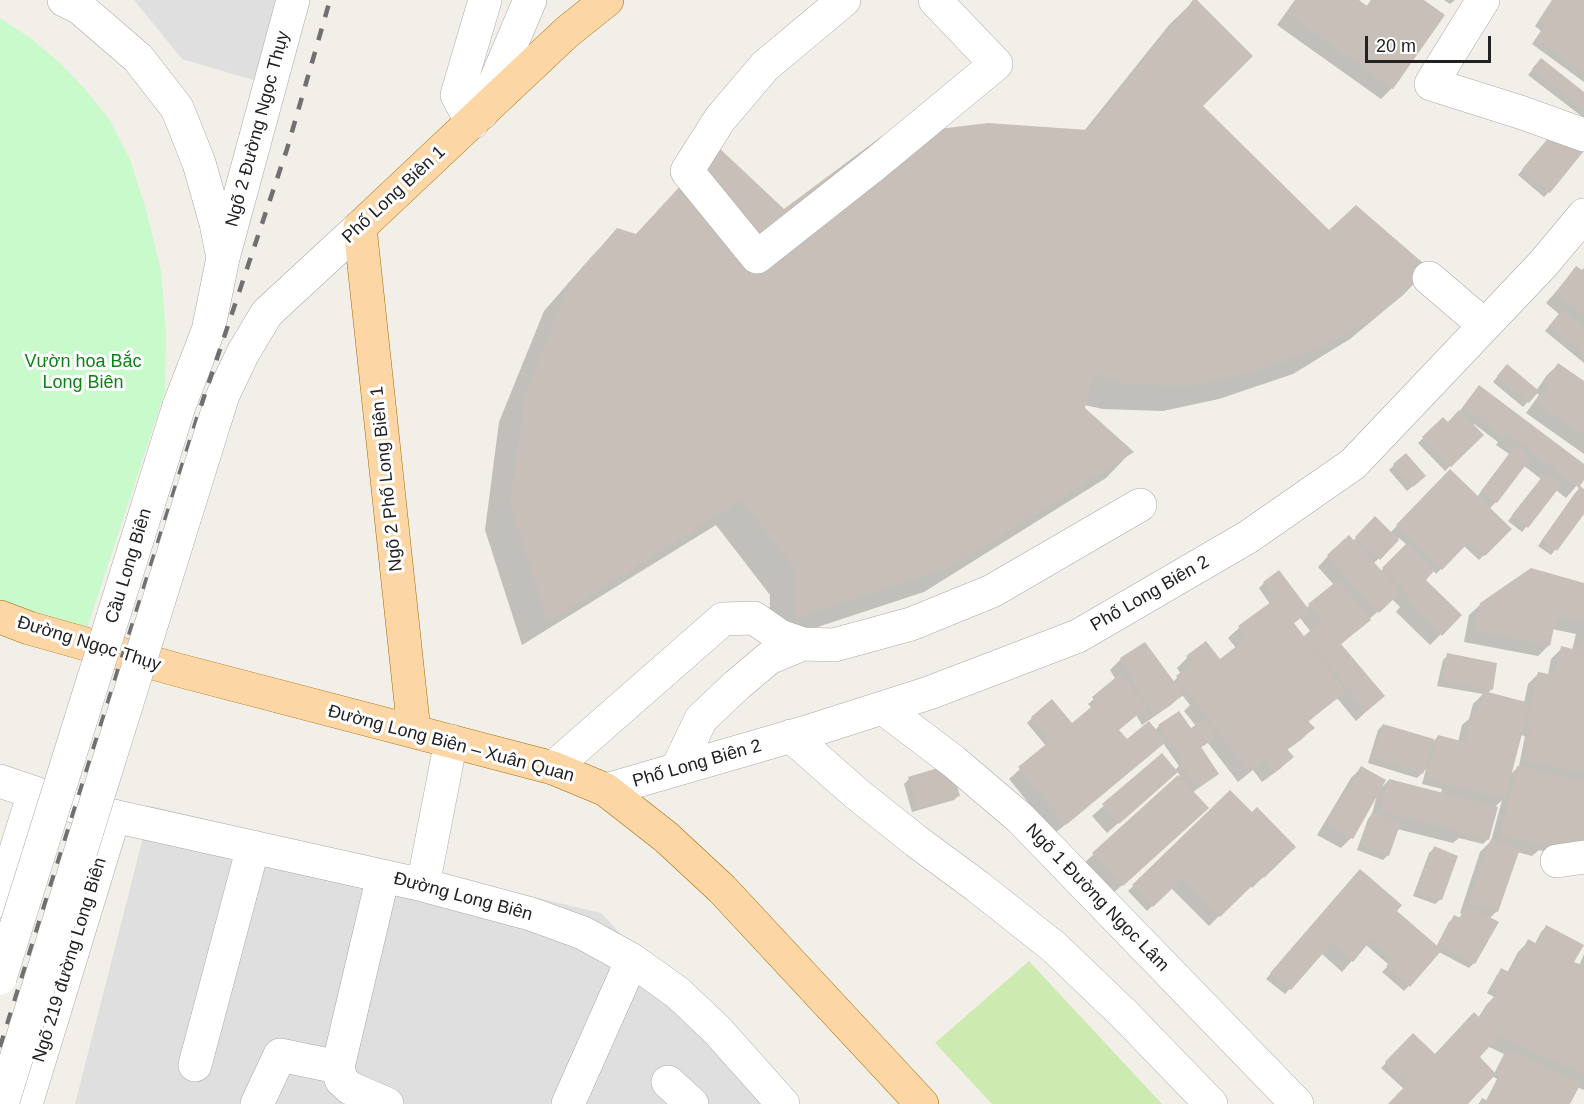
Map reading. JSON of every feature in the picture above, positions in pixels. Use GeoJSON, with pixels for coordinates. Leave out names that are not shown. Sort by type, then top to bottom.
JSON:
{"type":"FeatureCollection","features":[{"type":"Feature","properties":{"kind":"main road","name":"Phố Long Biên 1"},"geometry":{"type":"LineString","coordinates":[[360,227],[567,32],[607,0]]}},
{"type":"Feature","properties":{"kind":"main road","name":"Ngõ 2 Phố Long Biên 1"},"geometry":{"type":"LineString","coordinates":[[360,227],[414,731]]}},
{"type":"Feature","properties":{"kind":"main road","name":"Đường Ngọc Thụy"},"geometry":{"type":"LineString","coordinates":[[0,617],[29,628],[178,670]]}},
{"type":"Feature","properties":{"kind":"main road","name":"Đường Long Biên – Xuân Quan"},"geometry":{"type":"LineString","coordinates":[[178,670],[553,768],[606,790],[666,837],[722,890],[922,1104]]}},
{"type":"Feature","properties":{"kind":"street"},"geometry":{"type":"LineString","coordinates":[[64,0],[80,8],[138,58],[177,108],[199,163],[223,258]]}},
{"type":"Feature","properties":{"kind":"street","name":"Ngõ 2 Đường Ngọc Thụy"},"geometry":{"type":"LineString","coordinates":[[223,258],[293,0]]}},
{"type":"Feature","properties":{"kind":"street"},"geometry":{"type":"LineString","coordinates":[[485,0],[457,95],[477,118],[530,0]]}},
{"type":"Feature","properties":{"kind":"street"},"geometry":{"type":"LineString","coordinates":[[844,0],[765,66],[720,119],[687,171],[757,257],[996,64],[935,0]]}},
{"type":"Feature","properties":{"kind":"street"},"geometry":{"type":"LineString","coordinates":[[1483,0],[1431,84],[1584,135]]}},
{"type":"Feature","properties":{"kind":"street","name":"Phố Long Biên 2"},"geometry":{"type":"LineString","coordinates":[[606,790],[929,693],[1078,636],[1248,537],[1353,464],[1543,264],[1584,215]]}},
{"type":"Feature","properties":{"kind":"street","name":"Phố Long Biên 1"},"geometry":{"type":"LineString","coordinates":[[2,1104],[223,395],[243,353],[267,313],[360,227]]}},
{"type":"Feature","properties":{"kind":"street","name":"Cầu Long Biên"},"geometry":{"type":"LineString","coordinates":[[0,978],[179,406],[208,331],[223,258]]}},
{"type":"Feature","properties":{"kind":"street"},"geometry":{"type":"LineString","coordinates":[[1429,278],[1484,325]]}},
{"type":"Feature","properties":{"kind":"street"},"geometry":{"type":"LineString","coordinates":[[553,768],[723,619],[754,618],[780,636],[802,644],[834,645],[911,624],[992,591],[1140,505]]}},
{"type":"Feature","properties":{"kind":"street"},"geometry":{"type":"LineString","coordinates":[[677,769],[701,719],[736,685],[769,658],[802,644]]}},
{"type":"Feature","properties":{"kind":"street","name":"Ngõ 1 Đường Ngọc Lâm"},"geometry":{"type":"LineString","coordinates":[[883,708],[953,761],[1020,818],[1297,1104]]}},
{"type":"Feature","properties":{"kind":"street"},"geometry":{"type":"LineString","coordinates":[[791,736],[857,794],[1054,947],[1124,1014],[1211,1104]]}},
{"type":"Feature","properties":{"kind":"street"},"geometry":{"type":"LineString","coordinates":[[423,885],[451,741]]}},
{"type":"Feature","properties":{"kind":"street"},"geometry":{"type":"LineString","coordinates":[[0,781],[34,793],[0,901]]}},
{"type":"Feature","properties":{"kind":"street","name":"Đường Long Biên"},"geometry":{"type":"LineString","coordinates":[[34,793],[82,809],[423,885],[531,914],[583,933],[632,960],[678,993],[709,1022],[783,1104]]}},
{"type":"Feature","properties":{"kind":"street","name":"Ngõ 219 đường Long Biên"},"geometry":{"type":"LineString","coordinates":[[26,1104],[114,816]]}},
{"type":"Feature","properties":{"kind":"street"},"geometry":{"type":"LineString","coordinates":[[195,1065],[253,847]]}},
{"type":"Feature","properties":{"kind":"street"},"geometry":{"type":"LineString","coordinates":[[383,876],[338,1067],[341,1080],[350,1088],[387,1104]]}},
{"type":"Feature","properties":{"kind":"street"},"geometry":{"type":"LineString","coordinates":[[568,1104],[632,960]]}},
{"type":"Feature","properties":{"kind":"street"},"geometry":{"type":"LineString","coordinates":[[257,1104],[280,1055],[338,1067]]}},
{"type":"Feature","properties":{"kind":"street"},"geometry":{"type":"LineString","coordinates":[[668,1082],[692,1104]]}},
{"type":"Feature","properties":{"kind":"shaded area"},"geometry":{"type":"Polygon","coordinates":[[[134,0],[296,0],[270,85],[182,59],[134,0]]]}},
{"type":"Feature","properties":{"kind":"shaded area"},"geometry":{"type":"Polygon","coordinates":[[[151,806],[601,913],[782,1104],[75,1104],[151,806]]]}},
{"type":"Feature","properties":{"kind":"green space","name":"Vườn hoa Bắc Long Biên"},"geometry":{"type":"Polygon","coordinates":[[[0,18],[33,40],[59,62],[109,119],[130,159],[147,213],[161,271],[166,331],[165,392],[87,628],[0,609],[0,18]]]}},
{"type":"Feature","properties":{"kind":"green space"},"geometry":{"type":"Polygon","coordinates":[[[1029,961],[1162,1104],[992,1104],[935,1043],[1029,961]]]}},
{"type":"Feature","properties":{"kind":"building"},"geometry":{"type":"Polygon","coordinates":[[[1193,0],[1197,0],[1253,56],[1203,106],[1329,230],[1356,205],[1430,269],[1378,314],[1320,349],[1246,374],[1190,386],[1130,384],[1092,375],[1085,408],[1134,452],[951,567],[795,618],[795,569],[742,500],[548,621],[510,504],[525,395],[569,284],[617,228],[636,234],[717,146],[784,209],[882,136],[988,123],[1088,130],[1193,0]]]}},
{"type":"Feature","properties":{"kind":"building"},"geometry":{"type":"Polygon","coordinates":[[[1297,0],[1359,0],[1367,6],[1371,0],[1424,0],[1445,15],[1393,89],[1287,13],[1297,0]]]}},
{"type":"Feature","properties":{"kind":"building"},"geometry":{"type":"Polygon","coordinates":[[[1554,0],[1584,0],[1584,73],[1536,39],[1545,25],[1539,21],[1554,0]]]}},
{"type":"Feature","properties":{"kind":"building"},"geometry":{"type":"Polygon","coordinates":[[[1541,58],[1584,92],[1584,110],[1532,69],[1541,58]]]}},
{"type":"Feature","properties":{"kind":"building"},"geometry":{"type":"Polygon","coordinates":[[[1556,129],[1583,152],[1550,193],[1522,169],[1556,129]]]}},
{"type":"Feature","properties":{"kind":"building"},"geometry":{"type":"Polygon","coordinates":[[[1576,266],[1582,270],[1584,268],[1584,315],[1556,292],[1576,266]]]}},
{"type":"Feature","properties":{"kind":"building"},"geometry":{"type":"Polygon","coordinates":[[[1562,310],[1584,328],[1584,354],[1549,326],[1562,310]]]}},
{"type":"Feature","properties":{"kind":"building"},"geometry":{"type":"Polygon","coordinates":[[[1558,363],[1584,381],[1584,436],[1536,402],[1548,384],[1545,382],[1558,363]]]}},
{"type":"Feature","properties":{"kind":"building"},"geometry":{"type":"Polygon","coordinates":[[[1507,364],[1539,391],[1529,403],[1497,376],[1507,364]]]}},
{"type":"Feature","properties":{"kind":"building"},"geometry":{"type":"Polygon","coordinates":[[[1479,385],[1584,464],[1584,480],[1580,486],[1584,489],[1584,514],[1557,551],[1542,540],[1579,488],[1506,433],[1503,437],[1463,407],[1479,385]]]}},
{"type":"Feature","properties":{"kind":"building"},"geometry":{"type":"Polygon","coordinates":[[[1459,410],[1484,435],[1451,467],[1422,437],[1443,417],[1448,422],[1459,410]]]}},
{"type":"Feature","properties":{"kind":"building"},"geometry":{"type":"Polygon","coordinates":[[[1515,446],[1531,458],[1497,503],[1481,491],[1515,446]]]}},
{"type":"Feature","properties":{"kind":"building"},"geometry":{"type":"Polygon","coordinates":[[[1406,453],[1426,476],[1413,487],[1393,464],[1406,453]]]}},
{"type":"Feature","properties":{"kind":"building"},"geometry":{"type":"Polygon","coordinates":[[[1450,469],[1512,529],[1485,556],[1469,542],[1442,570],[1396,525],[1450,469]]]}},
{"type":"Feature","properties":{"kind":"building"},"geometry":{"type":"Polygon","coordinates":[[[1546,472],[1562,484],[1528,528],[1512,515],[1546,472]]]}},
{"type":"Feature","properties":{"kind":"building"},"geometry":{"type":"Polygon","coordinates":[[[1375,516],[1399,540],[1380,560],[1355,537],[1375,516]]]}},
{"type":"Feature","properties":{"kind":"building"},"geometry":{"type":"Polygon","coordinates":[[[1349,535],[1401,592],[1379,613],[1327,555],[1349,535]]]}},
{"type":"Feature","properties":{"kind":"building"},"geometry":{"type":"Polygon","coordinates":[[[1406,544],[1434,571],[1426,580],[1462,615],[1442,636],[1406,600],[1409,596],[1382,568],[1406,544]]]}},
{"type":"Feature","properties":{"kind":"building"},"geometry":{"type":"Polygon","coordinates":[[[1531,568],[1584,583],[1584,623],[1556,618],[1550,646],[1474,631],[1480,603],[1531,568]]]}},
{"type":"Feature","properties":{"kind":"building"},"geometry":{"type":"Polygon","coordinates":[[[1279,570],[1310,611],[1294,623],[1346,692],[1308,721],[1315,728],[1287,749],[1294,757],[1274,773],[1264,760],[1249,772],[1176,676],[1192,664],[1186,656],[1206,641],[1220,659],[1247,638],[1238,626],[1275,599],[1263,582],[1279,570]]]}},
{"type":"Feature","properties":{"kind":"building"},"geometry":{"type":"Polygon","coordinates":[[[1338,580],[1371,620],[1341,644],[1385,696],[1367,711],[1304,636],[1322,621],[1308,604],[1338,580]]]}},
{"type":"Feature","properties":{"kind":"building"},"geometry":{"type":"Polygon","coordinates":[[[1583,637],[1584,773],[1523,761],[1531,725],[1527,724],[1538,672],[1555,675],[1561,646],[1580,651],[1583,637]]]}},
{"type":"Feature","properties":{"kind":"building"},"geometry":{"type":"Polygon","coordinates":[[[1145,642],[1184,695],[1153,715],[1120,658],[1145,642]]]}},
{"type":"Feature","properties":{"kind":"building"},"geometry":{"type":"Polygon","coordinates":[[[1447,653],[1497,663],[1493,690],[1442,681],[1447,653]]]}},
{"type":"Feature","properties":{"kind":"building"},"geometry":{"type":"Polygon","coordinates":[[[1120,674],[1147,707],[1119,730],[1127,739],[1149,721],[1166,742],[1066,825],[1018,767],[1050,741],[1031,717],[1052,699],[1072,723],[1096,703],[1092,697],[1120,674]]]}},
{"type":"Feature","properties":{"kind":"building"},"geometry":{"type":"Polygon","coordinates":[[[1484,691],[1530,703],[1505,799],[1426,779],[1438,735],[1465,742],[1473,713],[1477,714],[1484,691]]]}},
{"type":"Feature","properties":{"kind":"building"},"geometry":{"type":"Polygon","coordinates":[[[1179,711],[1191,728],[1205,719],[1217,736],[1201,747],[1219,774],[1197,789],[1179,763],[1183,760],[1158,725],[1179,711]]]}},
{"type":"Feature","properties":{"kind":"building"},"geometry":{"type":"Polygon","coordinates":[[[1383,724],[1434,739],[1423,774],[1372,758],[1383,724]]]}},
{"type":"Feature","properties":{"kind":"building"},"geometry":{"type":"Polygon","coordinates":[[[1162,753],[1178,772],[1119,824],[1102,804],[1162,753]]]}},
{"type":"Feature","properties":{"kind":"building"},"geometry":{"type":"Polygon","coordinates":[[[951,764],[960,796],[917,808],[908,777],[951,764]]]}},
{"type":"Feature","properties":{"kind":"building"},"geometry":{"type":"Polygon","coordinates":[[[1361,766],[1386,780],[1353,839],[1327,824],[1361,766]]]}},
{"type":"Feature","properties":{"kind":"building"},"geometry":{"type":"Polygon","coordinates":[[[1517,766],[1584,781],[1583,854],[1500,835],[1517,766]]]}},
{"type":"Feature","properties":{"kind":"building"},"geometry":{"type":"Polygon","coordinates":[[[1178,775],[1209,808],[1123,886],[1092,853],[1178,775]]]}},
{"type":"Feature","properties":{"kind":"building"},"geometry":{"type":"Polygon","coordinates":[[[1389,779],[1498,807],[1489,840],[1380,811],[1389,779]]]}},
{"type":"Feature","properties":{"kind":"building"},"geometry":{"type":"Polygon","coordinates":[[[1230,790],[1252,812],[1257,807],[1296,847],[1220,917],[1183,878],[1153,907],[1132,885],[1230,790]]]}},
{"type":"Feature","properties":{"kind":"building"},"geometry":{"type":"Polygon","coordinates":[[[1372,812],[1401,822],[1389,856],[1361,845],[1372,812]]]}},
{"type":"Feature","properties":{"kind":"building"},"geometry":{"type":"Polygon","coordinates":[[[1491,839],[1520,849],[1498,912],[1469,903],[1491,839]]]}},
{"type":"Feature","properties":{"kind":"building"},"geometry":{"type":"Polygon","coordinates":[[[1434,846],[1458,856],[1442,900],[1417,891],[1434,846]]]}},
{"type":"Feature","properties":{"kind":"building"},"geometry":{"type":"Polygon","coordinates":[[[1360,869],[1402,905],[1397,911],[1442,950],[1410,987],[1386,966],[1393,959],[1371,940],[1353,962],[1332,943],[1291,990],[1270,973],[1360,869]]]}},
{"type":"Feature","properties":{"kind":"building"},"geometry":{"type":"Polygon","coordinates":[[[1467,905],[1499,922],[1475,964],[1438,944],[1454,915],[1460,918],[1467,905]]]}},
{"type":"Feature","properties":{"kind":"building"},"geometry":{"type":"Polygon","coordinates":[[[1546,925],[1584,945],[1574,962],[1582,965],[1584,960],[1584,1075],[1499,1036],[1480,1057],[1496,1074],[1468,1104],[1388,1104],[1408,1083],[1385,1062],[1413,1033],[1435,1054],[1474,1012],[1480,1018],[1498,991],[1491,988],[1501,968],[1511,973],[1528,939],[1537,944],[1546,925]]]}},
{"type":"Feature","properties":{"kind":"building"},"geometry":{"type":"Polygon","coordinates":[[[1507,1049],[1581,1083],[1570,1104],[1479,1104],[1482,1098],[1488,1101],[1501,1074],[1497,1071],[1507,1049]]]}},
{"type":"Feature","properties":{"kind":"railway"},"geometry":{"type":"LineString","coordinates":[[0,1047],[199,412],[287,149],[330,0]]}}]}
